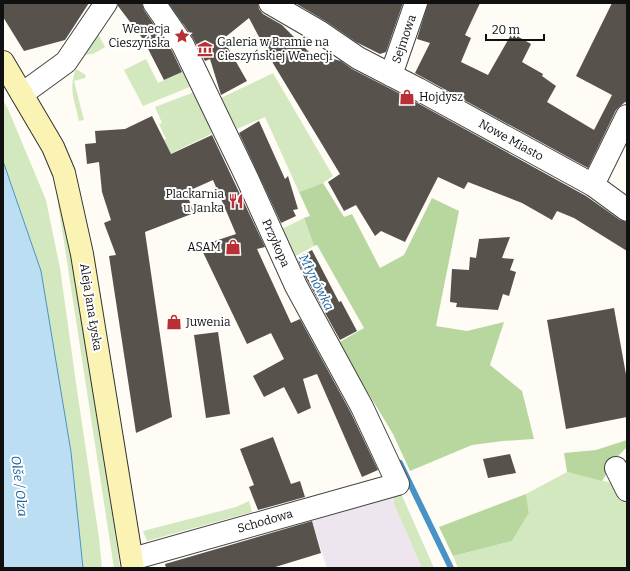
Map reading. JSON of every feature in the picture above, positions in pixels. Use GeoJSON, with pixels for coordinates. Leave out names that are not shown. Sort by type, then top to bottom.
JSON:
{"type":"FeatureCollection","features":[{"type":"Feature","properties":{"kind":"street"},"geometry":{"type":"LineString","coordinates":[[22,94],[66,62],[106,3]]}},
{"type":"Feature","properties":{"kind":"street","name":"Przykopa"},"geometry":{"type":"LineString","coordinates":[[154,3],[183,45],[247,178],[296,286],[362,407],[398,484]]}},
{"type":"Feature","properties":{"kind":"street","name":"Nowe Miasto"},"geometry":{"type":"LineString","coordinates":[[270,3],[320,32],[358,58],[593,185],[627,210]]}},
{"type":"Feature","properties":{"kind":"street","name":"Sejmowa"},"geometry":{"type":"LineString","coordinates":[[391,75],[416,3]]}},
{"type":"Feature","properties":{"kind":"street","name":"Aleja Jana Łyska"},"geometry":{"type":"LineString","coordinates":[[3,62],[53,147],[64,173],[82,254],[132,563]]}},
{"type":"Feature","properties":{"kind":"street"},"geometry":{"type":"LineString","coordinates":[[593,185],[627,116]]}},
{"type":"Feature","properties":{"kind":"street"},"geometry":{"type":"LineString","coordinates":[[616,468],[627,490]]}},
{"type":"Feature","properties":{"kind":"street","name":"Schodowa"},"geometry":{"type":"LineString","coordinates":[[132,563],[398,484]]}},
{"type":"Feature","properties":{"kind":"shaded area"},"geometry":{"type":"Polygon","coordinates":[[[393,493],[394,504],[422,568],[327,568],[312,521],[393,493]]]}},
{"type":"Feature","properties":{"kind":"green space"},"geometry":{"type":"Polygon","coordinates":[[[98,34],[105,47],[93,54],[84,55],[98,34]]]}},
{"type":"Feature","properties":{"kind":"green space"},"geometry":{"type":"Polygon","coordinates":[[[146,59],[158,83],[186,70],[197,84],[143,106],[124,70],[146,59]]]}},
{"type":"Feature","properties":{"kind":"green space"},"geometry":{"type":"Polygon","coordinates":[[[76,69],[86,75],[85,78],[74,81],[84,120],[79,121],[72,89],[76,69]]]}},
{"type":"Feature","properties":{"kind":"green space"},"geometry":{"type":"Polygon","coordinates":[[[273,73],[333,176],[323,183],[299,192],[265,117],[237,129],[221,98],[273,73]]]}},
{"type":"Feature","properties":{"kind":"green space"},"geometry":{"type":"Polygon","coordinates":[[[197,91],[217,131],[168,155],[161,141],[166,139],[159,124],[162,123],[155,107],[197,91]]]}},
{"type":"Feature","properties":{"kind":"green space"},"geometry":{"type":"Polygon","coordinates":[[[3,100],[46,200],[60,268],[102,568],[83,568],[71,452],[41,271],[3,161],[3,100]]]}},
{"type":"Feature","properties":{"kind":"green space"},"geometry":{"type":"Polygon","coordinates":[[[323,183],[344,217],[352,214],[380,268],[404,255],[432,198],[459,211],[436,326],[467,331],[504,322],[490,365],[522,391],[534,439],[472,445],[410,471],[393,434],[338,343],[364,328],[317,245],[314,246],[304,218],[310,216],[299,192],[323,183]]]}},
{"type":"Feature","properties":{"kind":"green space"},"geometry":{"type":"Polygon","coordinates":[[[60,189],[91,370],[120,568],[114,568],[56,190],[60,189]]]}},
{"type":"Feature","properties":{"kind":"green space"},"geometry":{"type":"Polygon","coordinates":[[[304,218],[314,246],[294,257],[282,229],[304,218]]]}},
{"type":"Feature","properties":{"kind":"green space"},"geometry":{"type":"Polygon","coordinates":[[[627,440],[627,447],[619,455],[602,481],[567,472],[564,453],[596,450],[627,440]]]}},
{"type":"Feature","properties":{"kind":"green space"},"geometry":{"type":"Polygon","coordinates":[[[567,472],[620,485],[627,501],[627,568],[458,568],[453,556],[512,541],[529,513],[526,494],[567,472]]]}},
{"type":"Feature","properties":{"kind":"green space"},"geometry":{"type":"Polygon","coordinates":[[[400,491],[434,568],[422,568],[394,504],[393,493],[400,491]]]}},
{"type":"Feature","properties":{"kind":"green space"},"geometry":{"type":"Polygon","coordinates":[[[526,494],[529,513],[512,541],[453,556],[439,527],[526,494]]]}},
{"type":"Feature","properties":{"kind":"green space"},"geometry":{"type":"Polygon","coordinates":[[[249,501],[252,512],[147,541],[143,531],[236,507],[249,501]]]}},
{"type":"Feature","properties":{"kind":"water","name":"Olše / Olza"},"geometry":{"type":"Polygon","coordinates":[[[3,161],[41,271],[71,452],[83,568],[3,568],[3,161]]]}},
{"type":"Feature","properties":{"kind":"building"},"geometry":{"type":"Polygon","coordinates":[[[3,3],[89,3],[65,40],[24,51],[3,17],[3,3]]]}},
{"type":"Feature","properties":{"kind":"building"},"geometry":{"type":"Polygon","coordinates":[[[118,3],[142,3],[144,10],[172,51],[182,72],[164,80],[143,39],[118,6],[118,3]]]}},
{"type":"Feature","properties":{"kind":"building"},"geometry":{"type":"Polygon","coordinates":[[[169,3],[258,3],[259,9],[263,14],[282,25],[319,62],[326,57],[341,61],[352,69],[412,100],[586,196],[620,220],[627,222],[627,251],[574,218],[557,211],[552,220],[522,203],[468,182],[464,189],[438,177],[405,242],[381,231],[375,236],[356,205],[344,211],[328,182],[340,174],[274,65],[249,18],[223,39],[247,81],[221,95],[210,59],[205,61],[193,38],[169,3]]]}},
{"type":"Feature","properties":{"kind":"building"},"geometry":{"type":"Polygon","coordinates":[[[295,3],[403,3],[386,52],[380,54],[356,42],[327,22],[295,3]]]}},
{"type":"Feature","properties":{"kind":"building"},"geometry":{"type":"Polygon","coordinates":[[[428,3],[480,3],[465,35],[471,38],[461,62],[488,75],[512,33],[531,44],[522,62],[543,74],[542,76],[556,86],[547,102],[594,130],[612,95],[576,76],[612,3],[627,3],[627,103],[625,102],[616,110],[588,168],[415,73],[430,43],[417,39],[428,3]]]}},
{"type":"Feature","properties":{"kind":"building"},"geometry":{"type":"Polygon","coordinates":[[[152,116],[171,154],[212,135],[265,247],[257,249],[291,323],[300,319],[351,413],[378,470],[362,477],[317,374],[303,379],[311,408],[298,414],[284,387],[264,397],[253,376],[284,359],[271,333],[247,344],[200,246],[236,234],[213,180],[186,192],[194,213],[145,232],[172,417],[136,433],[109,256],[116,255],[104,223],[111,220],[102,192],[99,162],[87,164],[85,144],[96,143],[95,131],[125,129],[152,116]]]}},
{"type":"Feature","properties":{"kind":"building"},"geometry":{"type":"Polygon","coordinates":[[[259,121],[285,179],[288,176],[298,209],[293,210],[296,216],[281,223],[239,133],[259,121]]]}},
{"type":"Feature","properties":{"kind":"building"},"geometry":{"type":"Polygon","coordinates":[[[510,237],[502,258],[514,259],[510,270],[516,272],[509,296],[503,294],[498,310],[456,307],[457,303],[450,302],[452,269],[469,270],[470,257],[476,258],[479,239],[510,237]]]}},
{"type":"Feature","properties":{"kind":"building"},"geometry":{"type":"Polygon","coordinates":[[[312,250],[339,302],[341,301],[357,331],[340,340],[307,280],[297,258],[312,250]]]}},
{"type":"Feature","properties":{"kind":"building"},"geometry":{"type":"Polygon","coordinates":[[[614,308],[627,380],[627,417],[566,429],[547,320],[614,308]]]}},
{"type":"Feature","properties":{"kind":"building"},"geometry":{"type":"Polygon","coordinates":[[[218,332],[230,414],[206,418],[194,335],[218,332]]]}},
{"type":"Feature","properties":{"kind":"building"},"geometry":{"type":"Polygon","coordinates":[[[273,437],[291,484],[300,481],[305,497],[258,510],[249,487],[254,485],[240,449],[273,437]]]}},
{"type":"Feature","properties":{"kind":"building"},"geometry":{"type":"Polygon","coordinates":[[[510,454],[516,473],[488,478],[483,459],[510,454]]]}},
{"type":"Feature","properties":{"kind":"building"},"geometry":{"type":"Polygon","coordinates":[[[312,521],[321,553],[272,568],[166,568],[165,564],[312,521]]]}},
{"type":"Feature","properties":{"kind":"waterway","name":"Młynówka"},"geometry":{"type":"LineString","coordinates":[[169,3],[180,22]]}},
{"type":"Feature","properties":{"kind":"waterway","name":"Młynówka"},"geometry":{"type":"LineString","coordinates":[[400,463],[451,568]]}},
{"type":"Feature","properties":{"kind":"place","name":"Wenecja Cieszyńska"},"geometry":{"type":"Point","coordinates":[182,36]}},
{"type":"Feature","properties":{"kind":"place","name":"Galeria w Bramie na Cieszyńskiej Wenecji"},"geometry":{"type":"Point","coordinates":[205,49]}},
{"type":"Feature","properties":{"kind":"place","name":"Hojdysz"},"geometry":{"type":"Point","coordinates":[407,97]}},
{"type":"Feature","properties":{"kind":"place","name":"Plackarnia u Janka"},"geometry":{"type":"Point","coordinates":[236,201]}},
{"type":"Feature","properties":{"kind":"place","name":"ASAM"},"geometry":{"type":"Point","coordinates":[233,247]}},
{"type":"Feature","properties":{"kind":"place","name":"Juwenia"},"geometry":{"type":"Point","coordinates":[174,322]}}]}
